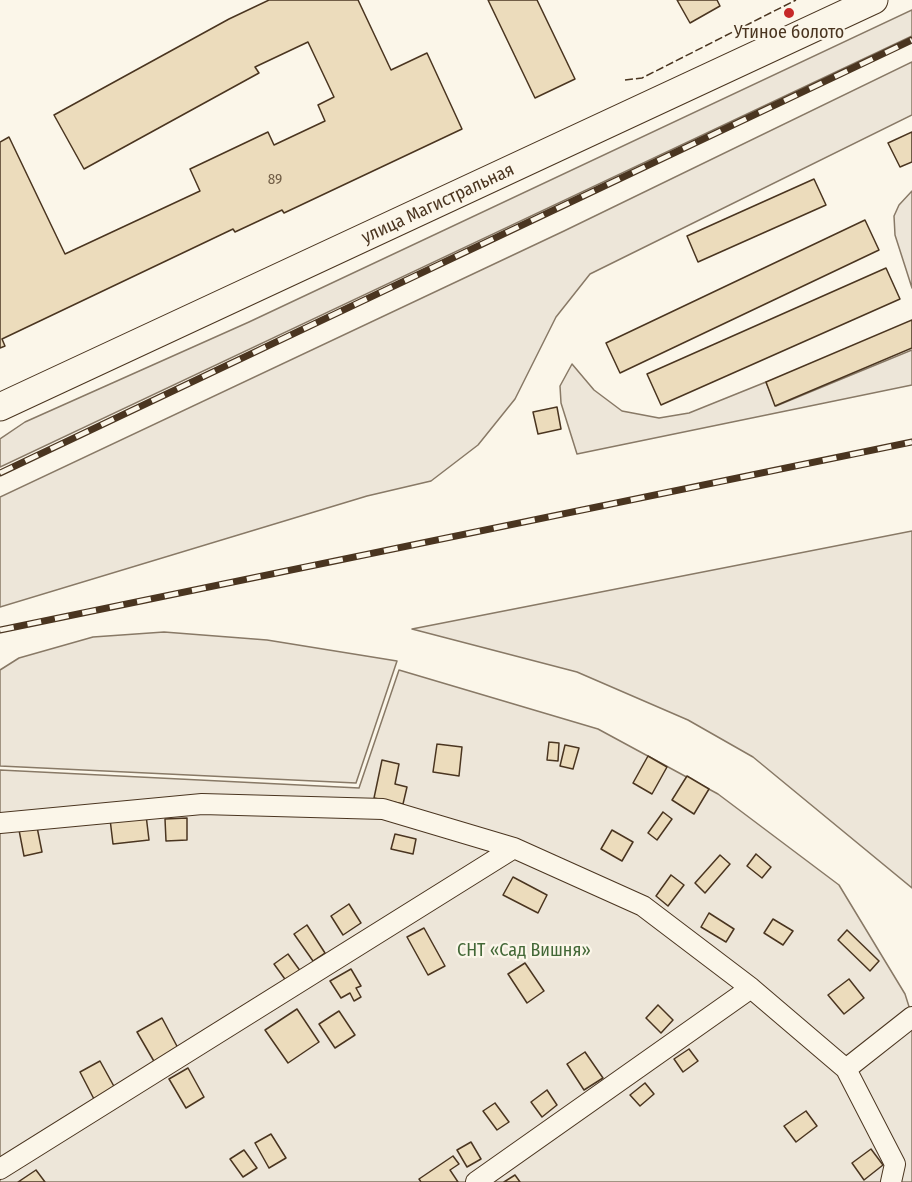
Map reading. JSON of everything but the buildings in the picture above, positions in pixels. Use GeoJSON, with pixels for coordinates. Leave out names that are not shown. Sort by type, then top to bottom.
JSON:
{"type":"FeatureCollection","features":[{"type":"Feature","properties":{"kind":"main road","name":"улица Магистральная"},"geometry":{"type":"LineString","coordinates":[[0,407],[874,0]]}},
{"type":"Feature","properties":{"kind":"street"},"geometry":{"type":"LineString","coordinates":[[0,823],[202,804],[383,809],[514,848],[643,906],[751,988],[846,1069],[895,1164],[891,1182]]}},
{"type":"Feature","properties":{"kind":"street"},"geometry":{"type":"LineString","coordinates":[[0,1169],[514,848]]}},
{"type":"Feature","properties":{"kind":"street"},"geometry":{"type":"LineString","coordinates":[[476,1182],[751,988]]}},
{"type":"Feature","properties":{"kind":"street"},"geometry":{"type":"LineString","coordinates":[[846,1069],[912,1017]]}},
{"type":"Feature","properties":{"kind":"green space"},"geometry":{"type":"Polygon","coordinates":[[[912,10],[912,36],[0,467],[0,439],[25,422],[249,322],[912,10]]]}},
{"type":"Feature","properties":{"kind":"green space"},"geometry":{"type":"Polygon","coordinates":[[[912,62],[912,115],[590,274],[556,317],[515,399],[478,445],[431,481],[367,496],[0,607],[0,497],[564,231],[912,62]]]}},
{"type":"Feature","properties":{"kind":"green space"},"geometry":{"type":"Polygon","coordinates":[[[912,191],[912,288],[895,235],[894,216],[899,205],[912,191]]]}},
{"type":"Feature","properties":{"kind":"green space"},"geometry":{"type":"Polygon","coordinates":[[[912,350],[912,385],[577,454],[561,403],[560,386],[572,364],[594,390],[622,411],[659,418],[689,413],[766,382],[776,406],[912,350]]]}},
{"type":"Feature","properties":{"kind":"green space"},"geometry":{"type":"Polygon","coordinates":[[[912,531],[912,888],[753,757],[688,720],[577,672],[412,629],[912,531]]]}},
{"type":"Feature","properties":{"kind":"green space"},"geometry":{"type":"Polygon","coordinates":[[[164,632],[267,640],[397,661],[356,783],[0,766],[0,670],[19,658],[93,637],[164,632]]]}},
{"type":"Feature","properties":{"kind":"green space","name":"СНТ «Сад Вишня»"},"geometry":{"type":"Polygon","coordinates":[[[399,670],[598,729],[718,794],[839,885],[905,994],[912,1016],[912,1182],[0,1182],[0,770],[359,788],[399,670]]]}},
{"type":"Feature","properties":{"kind":"railway"},"geometry":{"type":"LineString","coordinates":[[0,473],[912,40]]}},
{"type":"Feature","properties":{"kind":"railway"},"geometry":{"type":"LineString","coordinates":[[0,630],[912,442]]}},
{"type":"Feature","properties":{"kind":"fence"},"geometry":{"type":"LineString","coordinates":[[625,80],[642,78],[796,0]]}},
{"type":"Feature","properties":{"kind":"place","name":"Утиное болото"},"geometry":{"type":"Point","coordinates":[789,13]}}]}
